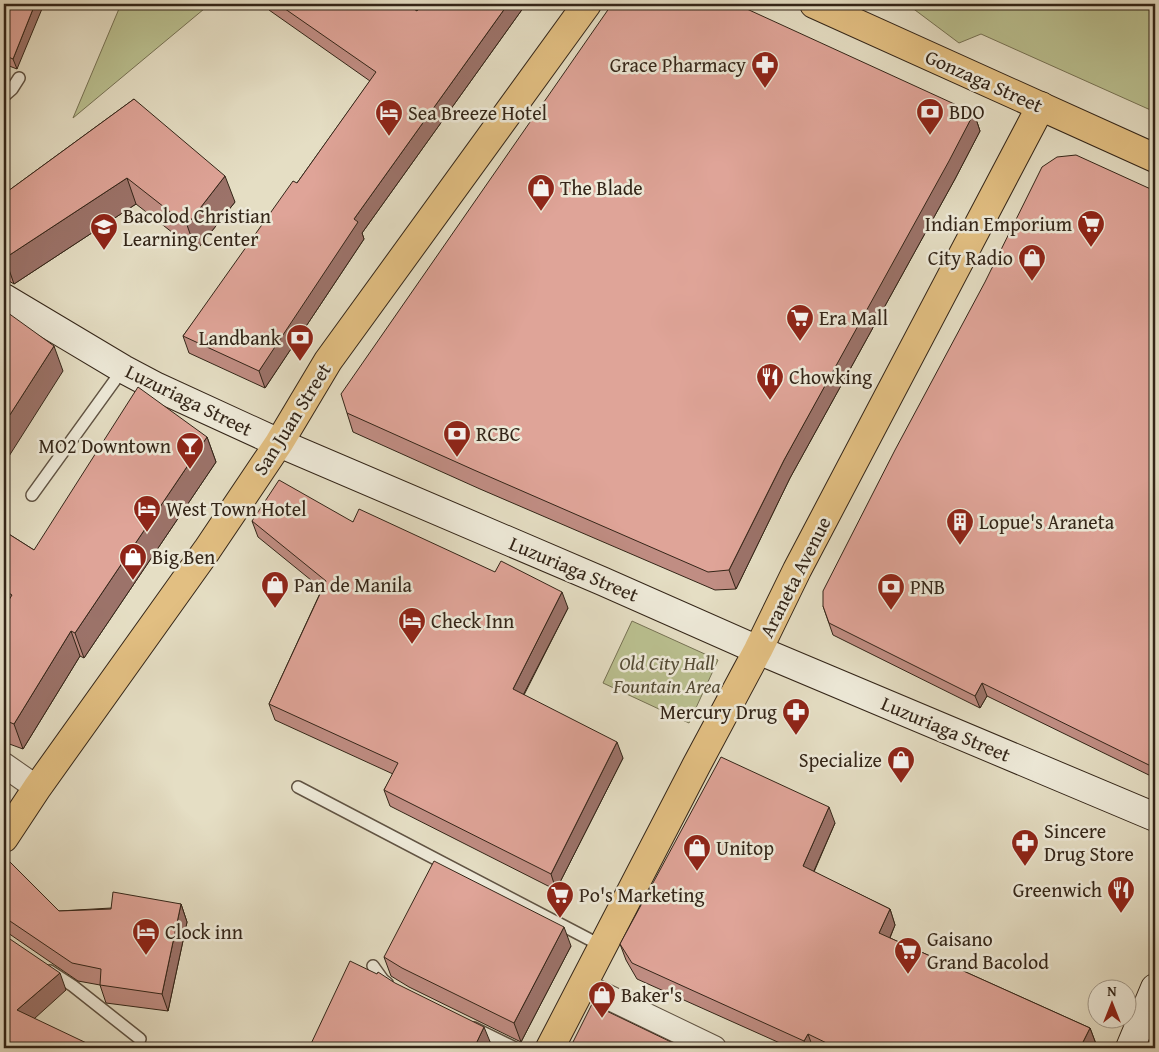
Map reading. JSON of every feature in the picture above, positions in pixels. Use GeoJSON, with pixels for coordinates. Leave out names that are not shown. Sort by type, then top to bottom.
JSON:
{"type":"FeatureCollection","features":[{"type":"Feature","properties":{"kind":"main road","name":"San Juan Street"},"geometry":{"type":"LineString","coordinates":[[4,838],[207,550],[279,443],[328,361],[587,4]]}},
{"type":"Feature","properties":{"kind":"main road","name":"Gonzaga Street"},"geometry":{"type":"LineString","coordinates":[[814,4],[1155,158]]}},
{"type":"Feature","properties":{"kind":"main road","name":"Araneta Avenue"},"geometry":{"type":"LineString","coordinates":[[550,1048],[1040,106]]}},
{"type":"Feature","properties":{"kind":"street","name":"Luzuriaga Street"},"geometry":{"type":"LineString","coordinates":[[4,298],[123,369],[157,387],[279,443],[758,650],[1155,817]]}},
{"type":"Feature","properties":{"kind":"street"},"geometry":{"type":"LineString","coordinates":[[4,764],[38,788]]}},
{"type":"Feature","properties":{"kind":"street"},"geometry":{"type":"LineString","coordinates":[[583,985],[714,1048]]}},
{"type":"Feature","properties":{"kind":"street"},"geometry":{"type":"LineString","coordinates":[[1130,1048],[1155,988]]}},
{"type":"Feature","properties":{"kind":"lane"},"geometry":{"type":"LineString","coordinates":[[4,96],[12,89],[19,78]]}},
{"type":"Feature","properties":{"kind":"lane"},"geometry":{"type":"LineString","coordinates":[[32,495],[123,369]]}},
{"type":"Feature","properties":{"kind":"lane"},"geometry":{"type":"LineString","coordinates":[[298,787],[602,946]]}},
{"type":"Feature","properties":{"kind":"lane"},"geometry":{"type":"LineString","coordinates":[[40,964],[73,986],[140,1040]]}},
{"type":"Feature","properties":{"kind":"lane"},"geometry":{"type":"LineString","coordinates":[[373,966],[383,980],[397,989]]}},
{"type":"Feature","properties":{"kind":"lane"},"geometry":{"type":"LineString","coordinates":[[464,1023],[515,1048]]}},
{"type":"Feature","properties":{"kind":"green space"},"geometry":{"type":"Polygon","coordinates":[[[121,4],[210,4],[73,118],[121,4]]]}},
{"type":"Feature","properties":{"kind":"green space"},"geometry":{"type":"Polygon","coordinates":[[[907,4],[1155,4],[1155,112],[981,34],[959,43],[907,4]]]}},
{"type":"Feature","properties":{"kind":"green space","name":"Old City Hall Fountain Area"},"geometry":{"type":"Polygon","coordinates":[[[632,621],[718,660],[689,723],[603,683],[632,621]]]}},
{"type":"Feature","properties":{"kind":"building"},"geometry":{"type":"Polygon","coordinates":[[[4,4],[35,4],[13,59],[4,55],[4,4]]]}},
{"type":"Feature","properties":{"kind":"building"},"geometry":{"type":"Polygon","coordinates":[[[278,4],[406,4],[417,11],[422,4],[508,4],[354,219],[358,222],[259,371],[183,336],[293,181],[297,183],[376,72],[278,4]]]}},
{"type":"Feature","properties":{"kind":"building"},"geometry":{"type":"Polygon","coordinates":[[[612,4],[736,4],[974,113],[784,460],[729,570],[708,572],[347,413],[341,394],[612,4]]]}},
{"type":"Feature","properties":{"kind":"building"},"geometry":{"type":"Polygon","coordinates":[[[134,99],[225,176],[187,225],[127,178],[4,258],[4,194],[134,99]]]}},
{"type":"Feature","properties":{"kind":"building"},"geometry":{"type":"Polygon","coordinates":[[[1076,155],[1155,191],[1155,768],[982,683],[975,696],[829,623],[823,606],[823,591],[895,450],[985,282],[1042,167],[1057,157],[1076,155]]]}},
{"type":"Feature","properties":{"kind":"building"},"geometry":{"type":"Polygon","coordinates":[[[4,310],[54,346],[4,424],[4,310]]]}},
{"type":"Feature","properties":{"kind":"building"},"geometry":{"type":"Polygon","coordinates":[[[138,387],[207,437],[75,633],[71,631],[14,724],[4,720],[4,608],[12,595],[4,590],[4,531],[34,550],[138,387]]]}},
{"type":"Feature","properties":{"kind":"building"},"geometry":{"type":"Polygon","coordinates":[[[279,480],[353,522],[359,509],[495,572],[501,561],[562,592],[513,689],[617,742],[551,874],[384,790],[398,763],[269,704],[326,581],[252,521],[279,480]]]}},
{"type":"Feature","properties":{"kind":"building"},"geometry":{"type":"Polygon","coordinates":[[[721,757],[829,807],[803,866],[890,909],[879,933],[1086,1026],[1086,1030],[1089,1030],[1080,1048],[837,1048],[808,1034],[804,1041],[632,963],[620,944],[721,757]]]}},
{"type":"Feature","properties":{"kind":"building"},"geometry":{"type":"Polygon","coordinates":[[[6,858],[59,911],[111,909],[113,892],[181,904],[162,994],[100,985],[101,969],[72,963],[4,917],[4,862],[6,858]]]}},
{"type":"Feature","properties":{"kind":"building"},"geometry":{"type":"Polygon","coordinates":[[[434,861],[564,927],[514,1023],[402,968],[384,957],[434,861]]]}},
{"type":"Feature","properties":{"kind":"building"},"geometry":{"type":"Polygon","coordinates":[[[4,935],[60,973],[17,1010],[97,1048],[4,1048],[4,935]]]}},
{"type":"Feature","properties":{"kind":"building"},"geometry":{"type":"Polygon","coordinates":[[[350,961],[377,974],[378,972],[395,983],[484,1027],[474,1048],[309,1048],[350,961]]]}},
{"type":"Feature","properties":{"kind":"building"},"geometry":{"type":"Polygon","coordinates":[[[592,1004],[671,1042],[668,1048],[570,1048],[592,1004]]]}},
{"type":"Feature","properties":{"kind":"place","name":"Grace Pharmacy"},"geometry":{"type":"Point","coordinates":[765,89]}},
{"type":"Feature","properties":{"kind":"place","name":"BDO"},"geometry":{"type":"Point","coordinates":[930,136]}},
{"type":"Feature","properties":{"kind":"place","name":"Sea Breeze Hotel"},"geometry":{"type":"Point","coordinates":[389,137]}},
{"type":"Feature","properties":{"kind":"place","name":"The Blade"},"geometry":{"type":"Point","coordinates":[541,212]}},
{"type":"Feature","properties":{"kind":"place","name":"Indian Emporium"},"geometry":{"type":"Point","coordinates":[1091,248]}},
{"type":"Feature","properties":{"kind":"place","name":"Bacolod Christian Learning Center"},"geometry":{"type":"Point","coordinates":[104,251]}},
{"type":"Feature","properties":{"kind":"place","name":"City Radio"},"geometry":{"type":"Point","coordinates":[1032,282]}},
{"type":"Feature","properties":{"kind":"place","name":"Era Mall"},"geometry":{"type":"Point","coordinates":[800,342]}},
{"type":"Feature","properties":{"kind":"place","name":"Landbank"},"geometry":{"type":"Point","coordinates":[300,362]}},
{"type":"Feature","properties":{"kind":"place","name":"Chowking"},"geometry":{"type":"Point","coordinates":[770,401]}},
{"type":"Feature","properties":{"kind":"place","name":"RCBC"},"geometry":{"type":"Point","coordinates":[457,458]}},
{"type":"Feature","properties":{"kind":"place","name":"MO2 Downtown"},"geometry":{"type":"Point","coordinates":[190,470]}},
{"type":"Feature","properties":{"kind":"place","name":"West Town Hotel"},"geometry":{"type":"Point","coordinates":[147,533]}},
{"type":"Feature","properties":{"kind":"place","name":"Lopue's Araneta"},"geometry":{"type":"Point","coordinates":[960,546]}},
{"type":"Feature","properties":{"kind":"place","name":"Big Ben"},"geometry":{"type":"Point","coordinates":[133,581]}},
{"type":"Feature","properties":{"kind":"place","name":"Pan de Manila"},"geometry":{"type":"Point","coordinates":[275,609]}},
{"type":"Feature","properties":{"kind":"place","name":"PNB"},"geometry":{"type":"Point","coordinates":[891,611]}},
{"type":"Feature","properties":{"kind":"place","name":"Check Inn"},"geometry":{"type":"Point","coordinates":[412,645]}},
{"type":"Feature","properties":{"kind":"place","name":"Mercury Drug"},"geometry":{"type":"Point","coordinates":[796,736]}},
{"type":"Feature","properties":{"kind":"place","name":"Specialize"},"geometry":{"type":"Point","coordinates":[901,784]}},
{"type":"Feature","properties":{"kind":"place","name":"Sincere Drug Store"},"geometry":{"type":"Point","coordinates":[1025,867]}},
{"type":"Feature","properties":{"kind":"place","name":"Unitop"},"geometry":{"type":"Point","coordinates":[697,872]}},
{"type":"Feature","properties":{"kind":"place","name":"Greenwich"},"geometry":{"type":"Point","coordinates":[1121,914]}},
{"type":"Feature","properties":{"kind":"place","name":"Po's Marketing"},"geometry":{"type":"Point","coordinates":[560,919]}},
{"type":"Feature","properties":{"kind":"place","name":"Clock inn"},"geometry":{"type":"Point","coordinates":[146,956]}},
{"type":"Feature","properties":{"kind":"place","name":"Gaisano Grand Bacolod"},"geometry":{"type":"Point","coordinates":[908,975]}},
{"type":"Feature","properties":{"kind":"place","name":"Baker's"},"geometry":{"type":"Point","coordinates":[602,1019]}}]}
